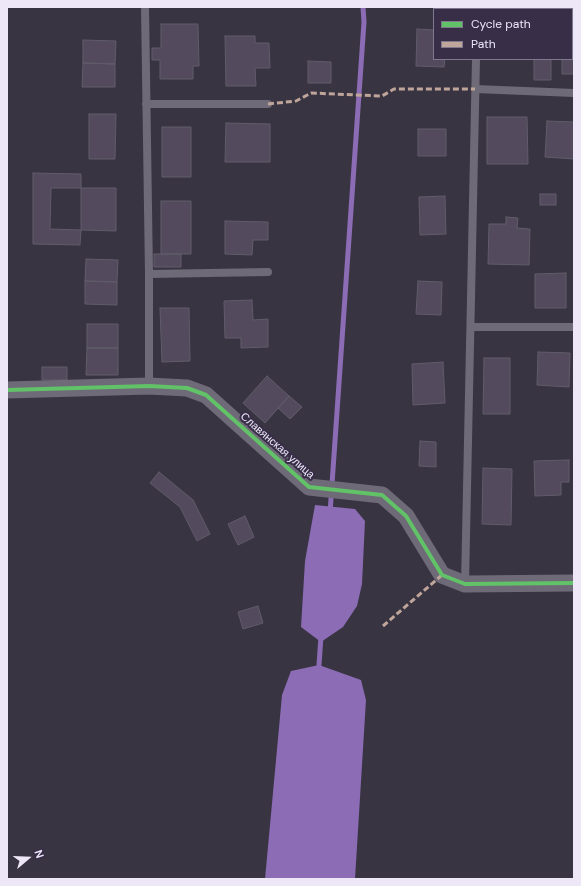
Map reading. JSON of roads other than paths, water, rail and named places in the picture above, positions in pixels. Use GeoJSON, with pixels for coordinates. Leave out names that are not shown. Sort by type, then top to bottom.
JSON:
{"type":"FeatureCollection","features":[{"type":"Feature","properties":{"kind":"street","name":"Славянская улица"},"geometry":{"type":"LineString","coordinates":[[7,390],[149,386],[186,388],[206,395],[309,487],[382,495],[406,516],[442,575],[465,584],[574,583]]}},
{"type":"Feature","properties":{"kind":"lane"},"geometry":{"type":"LineString","coordinates":[[144,7],[149,274],[149,386]]}},
{"type":"Feature","properties":{"kind":"lane"},"geometry":{"type":"LineString","coordinates":[[465,584],[476,60]]}},
{"type":"Feature","properties":{"kind":"lane"},"geometry":{"type":"LineString","coordinates":[[475,89],[574,93]]}},
{"type":"Feature","properties":{"kind":"lane"},"geometry":{"type":"LineString","coordinates":[[146,104],[268,104]]}},
{"type":"Feature","properties":{"kind":"lane"},"geometry":{"type":"LineString","coordinates":[[149,274],[268,272]]}},
{"type":"Feature","properties":{"kind":"lane"},"geometry":{"type":"LineString","coordinates":[[471,326],[574,327]]}},
{"type":"Feature","properties":{"kind":"waterway"},"geometry":{"type":"LineString","coordinates":[[330,513],[364,22],[363,7]]}},
{"type":"Feature","properties":{"kind":"waterway"},"geometry":{"type":"LineString","coordinates":[[319,665],[321,636]]}}]}
